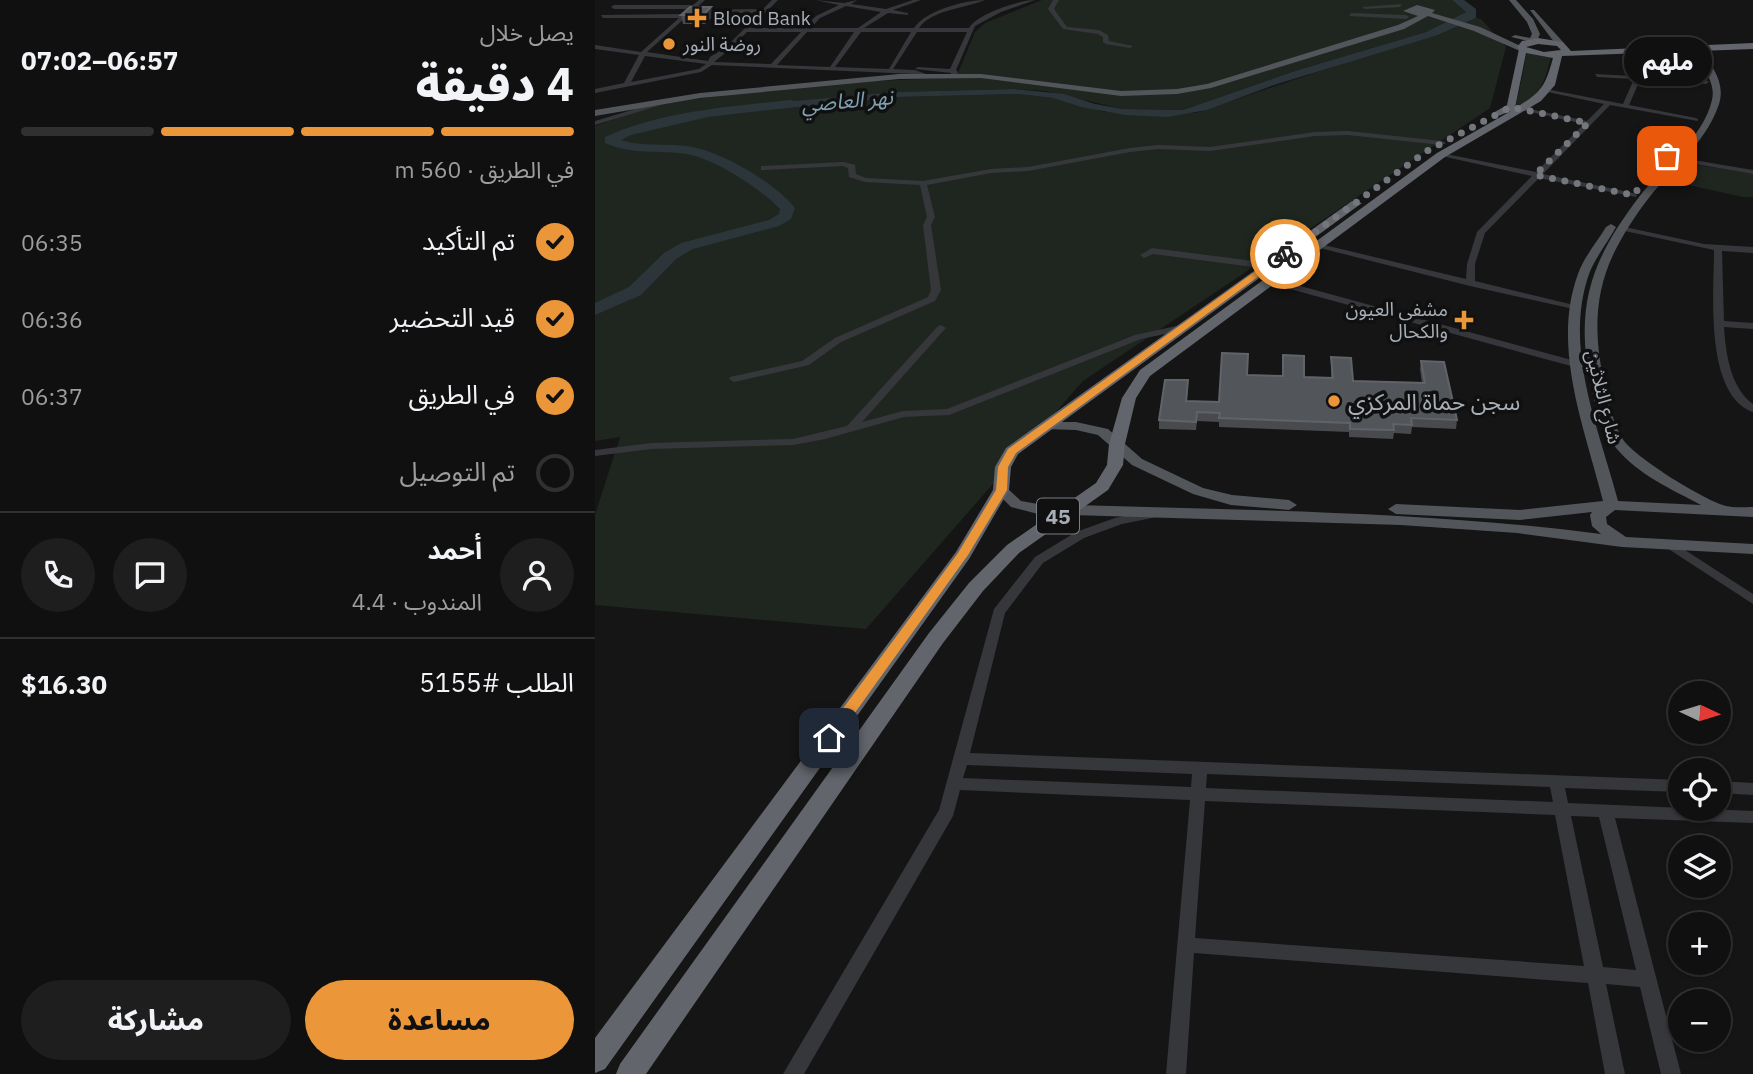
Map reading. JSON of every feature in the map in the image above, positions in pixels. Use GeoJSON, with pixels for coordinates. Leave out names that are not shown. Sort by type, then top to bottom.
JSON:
{"type":"FeatureCollection","features":[{"type":"Feature","properties":{"kind":"highway"},"geometry":{"type":"LineString","coordinates":[[1557,45],[1581,42]]}},
{"type":"Feature","properties":{"kind":"highway"},"geometry":{"type":"LineString","coordinates":[[1516,108],[1528,45],[1542,54],[1557,45],[1581,42],[1753,44]]}},
{"type":"Feature","properties":{"kind":"highway"},"geometry":{"type":"LineString","coordinates":[[1557,45],[1691,49],[1753,44]]}},
{"type":"Feature","properties":{"kind":"highway"},"geometry":{"type":"LineString","coordinates":[[1546,91],[1557,45]]}},
{"type":"Feature","properties":{"kind":"highway","name":"45"},"geometry":{"type":"LineString","coordinates":[[630,1074],[936,638],[976,587],[1013,549],[1102,486],[1115,466],[1117,444],[1129,398],[1145,373],[1270,274],[1441,149],[1546,91]]}},
{"type":"Feature","properties":{"kind":"highway","name":"45"},"geometry":{"type":"LineString","coordinates":[[595,1060],[963,555],[1001,490],[1003,467],[1012,451],[1050,426],[1097,388],[1181,328],[1316,246],[1441,149]]}},
{"type":"Feature","properties":{"kind":"main road"},"geometry":{"type":"LineString","coordinates":[[1392,0],[1403,9],[1428,11],[1528,45]]}},
{"type":"Feature","properties":{"kind":"main road"},"geometry":{"type":"LineString","coordinates":[[1512,0],[1534,28]]}},
{"type":"Feature","properties":{"kind":"main road"},"geometry":{"type":"LineString","coordinates":[[1526,2],[1557,45]]}},
{"type":"Feature","properties":{"kind":"main road"},"geometry":{"type":"LineString","coordinates":[[1403,9],[1428,11]]}},
{"type":"Feature","properties":{"kind":"main road"},"geometry":{"type":"LineString","coordinates":[[595,111],[686,96],[841,80],[954,73],[1019,76],[1110,90],[1175,88],[1201,83],[1395,24],[1403,9]]}},
{"type":"Feature","properties":{"kind":"main road"},"geometry":{"type":"LineString","coordinates":[[954,73],[1126,95],[1177,92],[1208,86],[1390,30],[1428,11]]}},
{"type":"Feature","properties":{"kind":"main road"},"geometry":{"type":"LineString","coordinates":[[1476,27],[1528,45]]}},
{"type":"Feature","properties":{"kind":"main road"},"geometry":{"type":"LineString","coordinates":[[1493,32],[1523,32],[1534,28]]}},
{"type":"Feature","properties":{"kind":"main road"},"geometry":{"type":"LineString","coordinates":[[1528,45],[1534,28]]}},
{"type":"Feature","properties":{"kind":"main road"},"geometry":{"type":"LineString","coordinates":[[1691,49],[1706,82]]}},
{"type":"Feature","properties":{"kind":"main road"},"geometry":{"type":"LineString","coordinates":[[1691,49],[1712,74],[1717,92],[1714,106],[1696,126],[1678,159],[1602,251],[1589,310],[1590,341],[1603,405],[1614,437],[1621,447],[1645,468],[1722,510]]}},
{"type":"Feature","properties":{"kind":"main road"},"geometry":{"type":"LineString","coordinates":[[595,111],[633,100],[711,88],[886,71],[925,75]]}},
{"type":"Feature","properties":{"kind":"main road","name":"شارع الثلاثين"},"geometry":{"type":"LineString","coordinates":[[1612,505],[1575,364],[1572,339],[1575,307],[1584,272],[1602,251],[1633,195],[1696,126],[1706,103],[1706,82]]}},
{"type":"Feature","properties":{"kind":"main road"},"geometry":{"type":"LineString","coordinates":[[1572,339],[1590,341]]}},
{"type":"Feature","properties":{"kind":"main road"},"geometry":{"type":"LineString","coordinates":[[1050,426],[1092,428],[1103,432],[1137,462],[1166,477],[1231,500],[1520,515],[1612,505],[1753,512]]}},
{"type":"Feature","properties":{"kind":"main road"},"geometry":{"type":"LineString","coordinates":[[1001,490],[1016,503],[1038,509],[1401,520],[1517,528],[1622,542],[1753,549]]}},
{"type":"Feature","properties":{"kind":"main road"},"geometry":{"type":"LineString","coordinates":[[1612,505],[1598,515],[1600,526],[1622,542]]}},
{"type":"Feature","properties":{"kind":"street"},"geometry":{"type":"LineString","coordinates":[[595,24],[623,0]]}},
{"type":"Feature","properties":{"kind":"street"},"geometry":{"type":"LineString","coordinates":[[627,84],[643,53],[702,0]]}},
{"type":"Feature","properties":{"kind":"street"},"geometry":{"type":"LineString","coordinates":[[692,74],[728,48],[775,0]]}},
{"type":"Feature","properties":{"kind":"street"},"geometry":{"type":"LineString","coordinates":[[818,0],[906,14]]}},
{"type":"Feature","properties":{"kind":"street"},"geometry":{"type":"LineString","coordinates":[[774,64],[818,17],[854,0]]}},
{"type":"Feature","properties":{"kind":"street"},"geometry":{"type":"LineString","coordinates":[[834,66],[856,31],[885,11],[918,0]]}},
{"type":"Feature","properties":{"kind":"street"},"geometry":{"type":"LineString","coordinates":[[950,0],[999,11]]}},
{"type":"Feature","properties":{"kind":"street"},"geometry":{"type":"LineString","coordinates":[[886,71],[921,21],[982,0]]}},
{"type":"Feature","properties":{"kind":"street"},"geometry":{"type":"LineString","coordinates":[[595,47],[724,65],[954,73],[970,30],[984,18],[1032,0]]}},
{"type":"Feature","properties":{"kind":"street"},"geometry":{"type":"LineString","coordinates":[[1056,0],[1051,9],[1065,28],[1099,32],[1106,36],[1105,42],[1130,46]]}},
{"type":"Feature","properties":{"kind":"street"},"geometry":{"type":"LineString","coordinates":[[1354,7],[1403,9]]}},
{"type":"Feature","properties":{"kind":"street"},"geometry":{"type":"LineString","coordinates":[[1351,15],[1403,9]]}},
{"type":"Feature","properties":{"kind":"street"},"geometry":{"type":"LineString","coordinates":[[595,11],[765,11]]}},
{"type":"Feature","properties":{"kind":"street"},"geometry":{"type":"LineString","coordinates":[[609,11],[689,11]]}},
{"type":"Feature","properties":{"kind":"street"},"geometry":{"type":"LineString","coordinates":[[744,30],[970,30]]}},
{"type":"Feature","properties":{"kind":"street"},"geometry":{"type":"LineString","coordinates":[[728,48],[736,59]]}},
{"type":"Feature","properties":{"kind":"street"},"geometry":{"type":"LineString","coordinates":[[710,61],[736,59],[886,71]]}},
{"type":"Feature","properties":{"kind":"street"},"geometry":{"type":"LineString","coordinates":[[724,65],[736,59]]}},
{"type":"Feature","properties":{"kind":"street"},"geometry":{"type":"LineString","coordinates":[[595,92],[627,84],[692,74],[702,75],[745,65]]}},
{"type":"Feature","properties":{"kind":"street"},"geometry":{"type":"LineString","coordinates":[[1597,75],[1706,82]]}},
{"type":"Feature","properties":{"kind":"street"},"geometry":{"type":"LineString","coordinates":[[1625,107],[1638,77]]}},
{"type":"Feature","properties":{"kind":"street"},"geometry":{"type":"LineString","coordinates":[[1546,91],[1625,107],[1696,126]]}},
{"type":"Feature","properties":{"kind":"street"},"geometry":{"type":"LineString","coordinates":[[595,123],[686,96]]}},
{"type":"Feature","properties":{"kind":"street"},"geometry":{"type":"LineString","coordinates":[[1470,283],[1471,264],[1481,232],[1608,104]]}},
{"type":"Feature","properties":{"kind":"street"},"geometry":{"type":"LineString","coordinates":[[1516,108],[1588,123]]}},
{"type":"Feature","properties":{"kind":"street"},"geometry":{"type":"LineString","coordinates":[[764,168],[844,164],[852,167],[852,175],[865,180],[923,183],[991,171],[1028,169],[1130,150],[1158,147],[1210,149],[1315,134],[1348,133],[1441,149],[1535,175],[1633,195]]}},
{"type":"Feature","properties":{"kind":"street"},"geometry":{"type":"LineString","coordinates":[[1678,159],[1753,172]]}},
{"type":"Feature","properties":{"kind":"street"},"geometry":{"type":"LineString","coordinates":[[734,379],[805,363],[818,357],[838,340],[932,299],[936,290],[927,225],[931,217],[923,183]]}},
{"type":"Feature","properties":{"kind":"street"},"geometry":{"type":"LineString","coordinates":[[1623,228],[1719,249],[1753,250]]}},
{"type":"Feature","properties":{"kind":"street"},"geometry":{"type":"LineString","coordinates":[[1316,246],[1575,307]]}},
{"type":"Feature","properties":{"kind":"street"},"geometry":{"type":"LineString","coordinates":[[1719,249],[1720,324],[1729,385],[1736,398],[1753,409]]}},
{"type":"Feature","properties":{"kind":"street"},"geometry":{"type":"LineString","coordinates":[[1144,255],[1152,251],[1270,274],[1575,364]]}},
{"type":"Feature","properties":{"kind":"street"},"geometry":{"type":"LineString","coordinates":[[1720,324],[1753,326]]}},
{"type":"Feature","properties":{"kind":"street"},"geometry":{"type":"LineString","coordinates":[[851,428],[941,328]]}},
{"type":"Feature","properties":{"kind":"street"},"geometry":{"type":"LineString","coordinates":[[595,453],[651,446],[793,442],[903,414],[949,412],[1138,337],[1181,328]]}},
{"type":"Feature","properties":{"kind":"street"},"geometry":{"type":"LineString","coordinates":[[793,1074],[940,822],[956,784],[999,612],[1039,560],[1080,535],[1119,521],[1157,513]]}},
{"type":"Feature","properties":{"kind":"street"},"geometry":{"type":"LineString","coordinates":[[1671,545],[1753,600]]}},
{"type":"Feature","properties":{"kind":"street"},"geometry":{"type":"LineString","coordinates":[[962,759],[1668,785]]}},
{"type":"Feature","properties":{"kind":"street"},"geometry":{"type":"LineString","coordinates":[[1176,1074],[1200,767]]}},
{"type":"Feature","properties":{"kind":"street"},"geometry":{"type":"LineString","coordinates":[[1556,780],[1615,1074]]}},
{"type":"Feature","properties":{"kind":"street"},"geometry":{"type":"LineString","coordinates":[[956,784],[1753,817]]}},
{"type":"Feature","properties":{"kind":"street"},"geometry":{"type":"LineString","coordinates":[[1731,788],[1753,789]]}},
{"type":"Feature","properties":{"kind":"street"},"geometry":{"type":"LineString","coordinates":[[1606,812],[1671,1074]]}},
{"type":"Feature","properties":{"kind":"street"},"geometry":{"type":"LineString","coordinates":[[1186,945],[1647,979]]}},
{"type":"Feature","properties":{"kind":"shaded area"},"geometry":{"type":"Polygon","coordinates":[[[1042,0],[1452,0],[1466,12],[1426,32],[1295,71],[1183,110],[1123,109],[1046,91],[1014,89],[896,92],[767,105],[779,109],[899,97],[1018,94],[1053,98],[1105,112],[1196,113],[1373,53],[1438,35],[1476,18],[1481,19],[1506,47],[1490,108],[1083,381],[866,629],[595,605],[595,515],[620,437],[595,441],[595,126],[657,104],[843,82],[956,78],[975,32],[985,23],[1042,0]]]}},
{"type":"Feature","properties":{"kind":"shaded area"},"geometry":{"type":"Polygon","coordinates":[[[1527,52],[1551,56],[1541,87],[1531,99],[1516,106],[1527,52]]]}},
{"type":"Feature","properties":{"kind":"shaded area"},"geometry":{"type":"Polygon","coordinates":[[[1686,163],[1753,174],[1753,197],[1670,181],[1686,163]]]}},
{"type":"Feature","properties":{"kind":"water","name":"نهر العاصي"},"geometry":{"type":"Polygon","coordinates":[[[1452,0],[1464,0],[1476,9],[1476,18],[1438,35],[1277,84],[1207,110],[1168,117],[1125,115],[1081,107],[1053,98],[1018,94],[899,97],[779,109],[762,107],[784,102],[896,92],[1014,89],[1064,94],[1123,109],[1183,110],[1295,71],[1426,32],[1466,12],[1452,0]]]}},
{"type":"Feature","properties":{"kind":"building"},"geometry":{"type":"Polygon","coordinates":[[[690,7],[711,7],[703,15],[681,15],[690,7]]]}},
{"type":"Feature","properties":{"kind":"building","name":"سجن حماة المركزي"},"geometry":{"type":"Polygon","coordinates":[[[1222,353],[1248,354],[1247,375],[1283,376],[1283,355],[1304,356],[1304,377],[1333,378],[1331,357],[1351,358],[1353,381],[1425,383],[1421,361],[1444,362],[1457,420],[1411,418],[1412,425],[1393,424],[1394,430],[1350,429],[1350,423],[1219,418],[1220,413],[1197,412],[1196,422],[1159,420],[1165,380],[1188,380],[1186,401],[1219,402],[1222,353]]]}},
{"type":"Feature","properties":{"kind":"waterway","name":"نهر العاصي"},"geometry":{"type":"LineString","coordinates":[[595,310],[635,291],[670,256],[687,246],[774,223],[786,216],[788,208],[779,199],[704,154],[639,148],[610,140],[627,132],[708,113],[790,104]]}},
{"type":"Feature","properties":{"kind":"way so far"},"geometry":{"type":"LineString","coordinates":[[1285,254],[1427,151],[1511,107],[1588,123],[1535,175],[1633,195],[1667,156]]}},
{"type":"Feature","properties":{"kind":"place","name":"Blood Bank"},"geometry":{"type":"Point","coordinates":[697,18]}},
{"type":"Feature","properties":{"kind":"place","name":"روضة النور"},"geometry":{"type":"Point","coordinates":[669,44]}},
{"type":"Feature","properties":{"kind":"place","name":"ملهم"},"geometry":{"type":"Point","coordinates":[1667,156]}},
{"type":"Feature","properties":{"kind":"place","name":"مشفى العيون والكحال"},"geometry":{"type":"Point","coordinates":[1464,320]}},
{"type":"Feature","properties":{"kind":"place","name":"سجن حماة المركزي"},"geometry":{"type":"Point","coordinates":[1334,401]}},
{"type":"Feature","properties":{"kind":"route"},"geometry":{"type":"LineString","coordinates":[[829,738],[963,555],[1001,490],[1003,467],[1012,451],[1285,254]]}}]}
